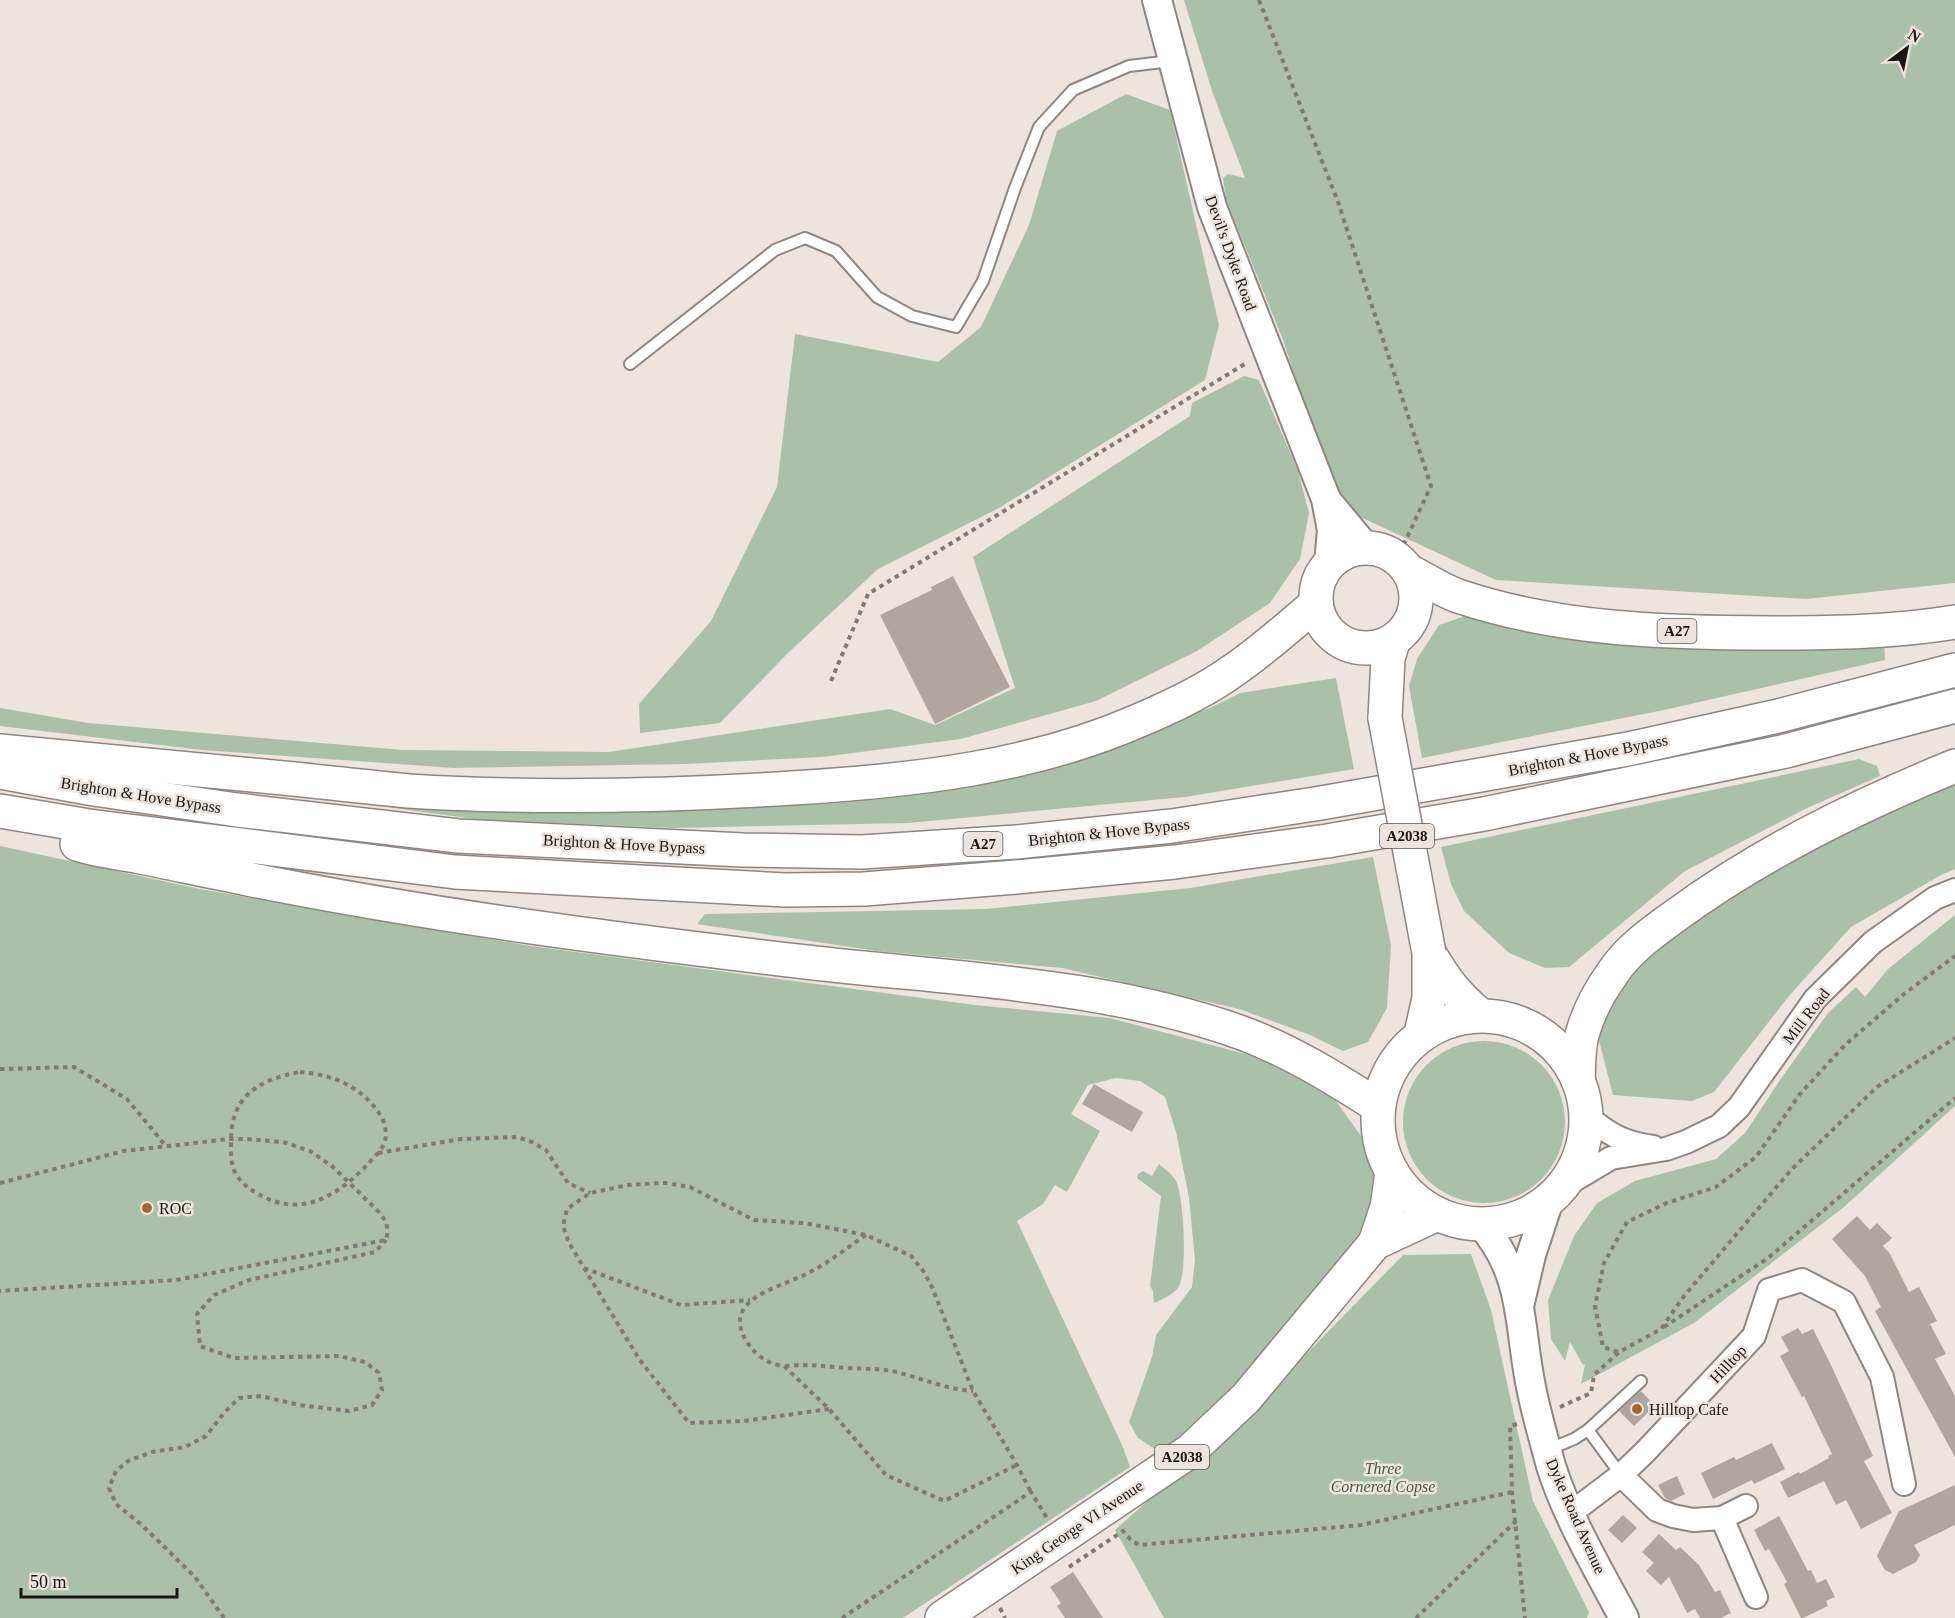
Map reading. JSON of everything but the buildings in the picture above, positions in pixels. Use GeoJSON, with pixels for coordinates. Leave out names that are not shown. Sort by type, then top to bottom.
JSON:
{"type":"FeatureCollection","features":[{"type":"Feature","properties":{"kind":"main road"},"geometry":{"type":"LineString","coordinates":[[1366,548],[1383,550],[1403,565],[1416,586],[1417,602],[1413,618],[1405,631],[1393,642],[1369,649],[1356,648],[1342,642],[1329,632],[1320,619],[1316,604],[1321,576],[1329,564],[1340,555],[1366,548]]}},
{"type":"Feature","properties":{"kind":"main road","name":"A27"},"geometry":{"type":"LineString","coordinates":[[1403,565],[1455,595],[1498,609],[1552,620],[1606,627],[1718,633],[1821,633],[1927,627],[1955,622]]}},
{"type":"Feature","properties":{"kind":"main road"},"geometry":{"type":"LineString","coordinates":[[0,751],[409,790],[509,794],[658,794],[878,783],[1041,754],[1137,721],[1181,701],[1228,675],[1316,604]]}},
{"type":"Feature","properties":{"kind":"main road","name":"A2038"},"geometry":{"type":"LineString","coordinates":[[1385,718],[1388,658],[1393,642]]}},
{"type":"Feature","properties":{"kind":"main road","name":"A2038"},"geometry":{"type":"LineString","coordinates":[[1356,648],[1369,665],[1385,718],[1430,953],[1429,999],[1421,1034]]}},
{"type":"Feature","properties":{"kind":"main road","name":"Brighton & Hove Bypass"},"geometry":{"type":"LineString","coordinates":[[0,772],[94,789],[237,810],[458,836],[732,849],[862,852],[1016,842],[1161,827],[1321,803],[1640,746],[1778,716],[1955,670]]}},
{"type":"Feature","properties":{"kind":"main road","name":"A27"},"geometry":{"type":"LineString","coordinates":[[0,811],[89,826],[455,872],[785,890],[864,889],[1163,863],[1327,841],[1496,811],[1763,756],[1955,706]]}},
{"type":"Feature","properties":{"kind":"main road"},"geometry":{"type":"LineString","coordinates":[[1578,1080],[1582,1036],[1596,999],[1613,972],[1654,931],[1705,895],[1774,852],[1857,808],[1955,766]]}},
{"type":"Feature","properties":{"kind":"main road"},"geometry":{"type":"LineString","coordinates":[[0,820],[86,846],[295,888],[436,912],[805,962],[1044,988],[1148,1006],[1200,1019],[1276,1047],[1320,1070],[1378,1106]]}},
{"type":"Feature","properties":{"kind":"main road","name":"A2038"},"geometry":{"type":"LineString","coordinates":[[1430,953],[1444,979],[1459,997],[1480,1016]]}},
{"type":"Feature","properties":{"kind":"main road"},"geometry":{"type":"LineString","coordinates":[[1480,1016],[1511,1020],[1539,1033],[1562,1053],[1578,1080],[1586,1114],[1584,1142],[1575,1167],[1554,1195],[1528,1213],[1505,1222],[1481,1224],[1458,1221],[1437,1214],[1411,1197],[1392,1173],[1379,1141],[1378,1106],[1386,1078],[1395,1062],[1421,1034],[1449,1020],[1480,1016]]}},
{"type":"Feature","properties":{"kind":"main road","name":"King George VI Avenue"},"geometry":{"type":"LineString","coordinates":[[942,1618],[1069,1556],[1190,1451],[1246,1398],[1376,1243],[1387,1207],[1392,1173]]}},
{"type":"Feature","properties":{"kind":"main road","name":"King George VI Avenue"},"geometry":{"type":"LineString","coordinates":[[1376,1243],[1437,1214]]}},
{"type":"Feature","properties":{"kind":"street","name":"Devil's Dyke Road"},"geometry":{"type":"LineString","coordinates":[[1157,0],[1212,207],[1326,499],[1332,530],[1329,564]]}},
{"type":"Feature","properties":{"kind":"street","name":"Devil's Dyke Road"},"geometry":{"type":"LineString","coordinates":[[1326,499],[1366,548]]}},
{"type":"Feature","properties":{"kind":"street","name":"Mill Road"},"geometry":{"type":"LineString","coordinates":[[1554,1195],[1611,1158],[1666,1149],[1719,1126],[1739,1107],[1815,999],[1873,942],[1935,898],[1955,890]]}},
{"type":"Feature","properties":{"kind":"street","name":"Mill Road"},"geometry":{"type":"LineString","coordinates":[[1586,1114],[1603,1130],[1631,1144],[1666,1149]]}},
{"type":"Feature","properties":{"kind":"street","name":"Dyke Road Avenue"},"geometry":{"type":"LineString","coordinates":[[1520,1303],[1531,1255],[1554,1195]]}},
{"type":"Feature","properties":{"kind":"street","name":"Dyke Road Avenue"},"geometry":{"type":"LineString","coordinates":[[1481,1224],[1493,1238],[1508,1263],[1520,1303],[1526,1359],[1538,1417],[1553,1470],[1571,1513],[1624,1618]]}},
{"type":"Feature","properties":{"kind":"street","name":"Hilltop"},"geometry":{"type":"LineString","coordinates":[[1571,1513],[1621,1475],[1645,1452],[1754,1336],[1769,1290],[1802,1280],[1844,1302],[1882,1377],[1904,1484]]}},
{"type":"Feature","properties":{"kind":"street"},"geometry":{"type":"LineString","coordinates":[[1621,1475],[1657,1510],[1673,1516],[1693,1520],[1722,1518],[1746,1506]]}},
{"type":"Feature","properties":{"kind":"street"},"geometry":{"type":"LineString","coordinates":[[1722,1518],[1756,1597]]}},
{"type":"Feature","properties":{"kind":"lane"},"geometry":{"type":"LineString","coordinates":[[630,364],[775,250],[805,238],[836,251],[877,297],[912,316],[956,327],[983,281],[1039,127],[1073,90],[1129,66],[1174,61]]}},
{"type":"Feature","properties":{"kind":"lane"},"geometry":{"type":"LineString","coordinates":[[1547,1450],[1574,1440],[1588,1430],[1641,1381]]}},
{"type":"Feature","properties":{"kind":"lane"},"geometry":{"type":"LineString","coordinates":[[1588,1430],[1621,1475]]}},
{"type":"Feature","properties":{"kind":"path"},"geometry":{"type":"LineString","coordinates":[[1259,0],[1338,202],[1431,486],[1403,565]]}},
{"type":"Feature","properties":{"kind":"path"},"geometry":{"type":"LineString","coordinates":[[831,681],[868,594],[1268,350]]}},
{"type":"Feature","properties":{"kind":"path"},"geometry":{"type":"LineString","coordinates":[[1619,1352],[1603,1347],[1595,1306],[1604,1263],[1627,1222],[1667,1203],[1716,1187],[1756,1157],[1800,1094],[1845,1045],[1904,994],[1955,956]]}},
{"type":"Feature","properties":{"kind":"path"},"geometry":{"type":"LineString","coordinates":[[1661,1329],[1684,1296],[1791,1170],[1877,1087],[1955,1038]]}},
{"type":"Feature","properties":{"kind":"path"},"geometry":{"type":"LineString","coordinates":[[0,1069],[74,1067],[127,1100],[165,1145]]}},
{"type":"Feature","properties":{"kind":"path"},"geometry":{"type":"LineString","coordinates":[[311,1073],[354,1088],[377,1109],[385,1127],[385,1142],[378,1153],[350,1182],[308,1204],[299,1206],[272,1201],[255,1193],[242,1182],[231,1161],[230,1139],[232,1118],[241,1100],[248,1093],[290,1074],[311,1073]]}},
{"type":"Feature","properties":{"kind":"path"},"geometry":{"type":"LineString","coordinates":[[1525,1618],[1512,1492],[1510,1426],[1538,1417],[1591,1393],[1594,1375],[1619,1352],[1661,1329],[1768,1258],[1955,1098]]}},
{"type":"Feature","properties":{"kind":"path"},"geometry":{"type":"LineString","coordinates":[[378,1153],[461,1139],[517,1137],[546,1150],[568,1183],[590,1193]]}},
{"type":"Feature","properties":{"kind":"path"},"geometry":{"type":"LineString","coordinates":[[0,1183],[124,1151],[165,1145],[230,1139],[283,1142],[310,1151],[333,1167],[386,1221],[388,1234],[386,1240],[375,1252],[249,1280],[214,1295],[197,1314],[200,1346],[234,1358],[339,1356],[365,1362],[379,1373],[382,1390],[372,1405],[349,1411],[299,1405],[261,1396],[238,1398],[206,1436],[185,1447],[152,1452],[128,1461],[116,1471],[109,1488],[116,1504],[143,1526],[195,1577],[224,1618]]}},
{"type":"Feature","properties":{"kind":"path"},"geometry":{"type":"LineString","coordinates":[[829,1409],[744,1420],[689,1423],[639,1359],[569,1243],[563,1226],[567,1209],[590,1193],[628,1185],[665,1183],[690,1187],[754,1220],[804,1223],[866,1235],[911,1256],[924,1272],[946,1319],[973,1391],[1069,1556],[1123,1531],[1139,1545],[1361,1525],[1512,1492]]}},
{"type":"Feature","properties":{"kind":"path"},"geometry":{"type":"LineString","coordinates":[[584,1268],[681,1305],[751,1300],[811,1272],[866,1235]]}},
{"type":"Feature","properties":{"kind":"path"},"geometry":{"type":"LineString","coordinates":[[0,1291],[177,1280],[386,1240]]}},
{"type":"Feature","properties":{"kind":"path"},"geometry":{"type":"LineString","coordinates":[[751,1300],[741,1311],[739,1318],[745,1340],[752,1350],[776,1365],[806,1364],[888,1370],[930,1384],[973,1391]]}},
{"type":"Feature","properties":{"kind":"path"},"geometry":{"type":"LineString","coordinates":[[784,1366],[829,1409],[886,1475],[944,1501],[1017,1465]]}},
{"type":"Feature","properties":{"kind":"path"},"geometry":{"type":"LineString","coordinates":[[842,1618],[1031,1492]]}},
{"type":"Feature","properties":{"kind":"path"},"geometry":{"type":"LineString","coordinates":[[1416,1618],[1516,1521]]}},
{"type":"Feature","properties":{"kind":"path"},"geometry":{"type":"LineString","coordinates":[[998,1602],[1005,1618]]}},
{"type":"Feature","properties":{"kind":"green space"},"geometry":{"type":"Polygon","coordinates":[[[1184,0],[1955,0],[1955,583],[1806,599],[1496,580],[1343,509],[1310,423],[1283,340],[1226,199],[1223,178],[1228,174],[1245,178],[1212,91],[1184,0]]]}},
{"type":"Feature","properties":{"kind":"green space"},"geometry":{"type":"Polygon","coordinates":[[[1126,94],[1170,110],[1219,325],[1205,380],[999,508],[878,569],[788,653],[720,723],[640,733],[639,704],[711,621],[777,487],[795,334],[938,362],[981,327],[1029,225],[1057,131],[1126,94]]]}},
{"type":"Feature","properties":{"kind":"green space"},"geometry":{"type":"Polygon","coordinates":[[[1244,376],[1259,380],[1298,471],[1309,513],[1300,559],[1270,603],[1197,651],[1096,701],[961,739],[822,757],[686,764],[454,768],[202,750],[0,726],[0,708],[88,723],[403,750],[609,752],[890,709],[935,725],[1015,688],[973,557],[1190,416],[1192,403],[1244,376]]]}},
{"type":"Feature","properties":{"kind":"green space"},"geometry":{"type":"Polygon","coordinates":[[[1468,615],[1884,638],[1885,660],[1664,710],[1422,758],[1409,686],[1417,659],[1439,625],[1468,615]]]}},
{"type":"Feature","properties":{"kind":"green space"},"geometry":{"type":"Polygon","coordinates":[[[1336,678],[1354,769],[1185,797],[908,823],[673,828],[482,820],[387,807],[390,798],[1066,761],[1210,708],[1240,693],[1336,678]]]}},
{"type":"Feature","properties":{"kind":"green space"},"geometry":{"type":"Polygon","coordinates":[[[1859,759],[1877,766],[1880,776],[1807,808],[1685,871],[1569,967],[1545,968],[1509,953],[1464,911],[1451,884],[1441,847],[1859,759]]]}},
{"type":"Feature","properties":{"kind":"green space"},"geometry":{"type":"Polygon","coordinates":[[[1955,782],[1955,869],[1851,927],[1789,996],[1714,1092],[1692,1101],[1613,1095],[1595,1025],[1647,955],[1760,873],[1881,810],[1955,782]]]}},
{"type":"Feature","properties":{"kind":"green space"},"geometry":{"type":"Polygon","coordinates":[[[0,846],[200,889],[531,946],[975,1005],[1110,1018],[1249,1055],[1307,1078],[1333,1097],[1361,1136],[1373,1174],[1375,1208],[1364,1235],[1228,1402],[1162,1458],[1158,1451],[1138,1438],[1129,1422],[1152,1357],[1156,1335],[1192,1287],[1195,1260],[1189,1198],[1176,1132],[1165,1097],[1140,1081],[1116,1078],[1088,1085],[1071,1114],[1100,1131],[1067,1192],[1055,1185],[1043,1204],[1017,1221],[1122,1445],[1130,1467],[903,1618],[0,1618],[0,846]]]}},
{"type":"Feature","properties":{"kind":"green space"},"geometry":{"type":"Polygon","coordinates":[[[1373,857],[1391,945],[1387,1008],[1368,1042],[1343,1051],[1310,1035],[1239,1009],[1062,968],[877,951],[697,924],[705,914],[986,909],[1190,888],[1373,857]]]}},
{"type":"Feature","properties":{"kind":"green space"},"geometry":{"type":"Polygon","coordinates":[[[1955,915],[1955,1106],[1844,1207],[1694,1323],[1581,1384],[1585,1364],[1583,1365],[1570,1342],[1565,1361],[1551,1339],[1548,1300],[1574,1236],[1597,1203],[1635,1181],[1716,1159],[1745,1133],[1828,1013],[1856,987],[1865,997],[1888,969],[1955,915]]]}},
{"type":"Feature","properties":{"kind":"green space"},"geometry":{"type":"Polygon","coordinates":[[[1484,1041],[1515,1048],[1529,1055],[1541,1065],[1551,1077],[1558,1091],[1565,1122],[1558,1153],[1551,1167],[1541,1179],[1529,1189],[1515,1196],[1484,1203],[1453,1196],[1439,1189],[1427,1179],[1417,1167],[1410,1153],[1403,1122],[1410,1091],[1417,1077],[1427,1065],[1439,1055],[1453,1048],[1484,1041]]]}},
{"type":"Feature","properties":{"kind":"green space"},"geometry":{"type":"Polygon","coordinates":[[[1159,1164],[1174,1178],[1179,1190],[1184,1248],[1182,1275],[1178,1288],[1169,1296],[1154,1303],[1150,1286],[1161,1196],[1137,1178],[1138,1174],[1143,1171],[1152,1176],[1159,1164]]]}},
{"type":"Feature","properties":{"kind":"green space","name":"Three Cornered Copse"},"geometry":{"type":"Polygon","coordinates":[[[1471,1254],[1491,1310],[1533,1501],[1589,1612],[1587,1618],[1164,1618],[1115,1530],[1266,1395],[1403,1255],[1471,1254]]]}},
{"type":"Feature","properties":{"kind":"place","name":"ROC"},"geometry":{"type":"Point","coordinates":[147,1208]}},
{"type":"Feature","properties":{"kind":"place","name":"Hilltop Cafe"},"geometry":{"type":"Point","coordinates":[1637,1409]}}]}
